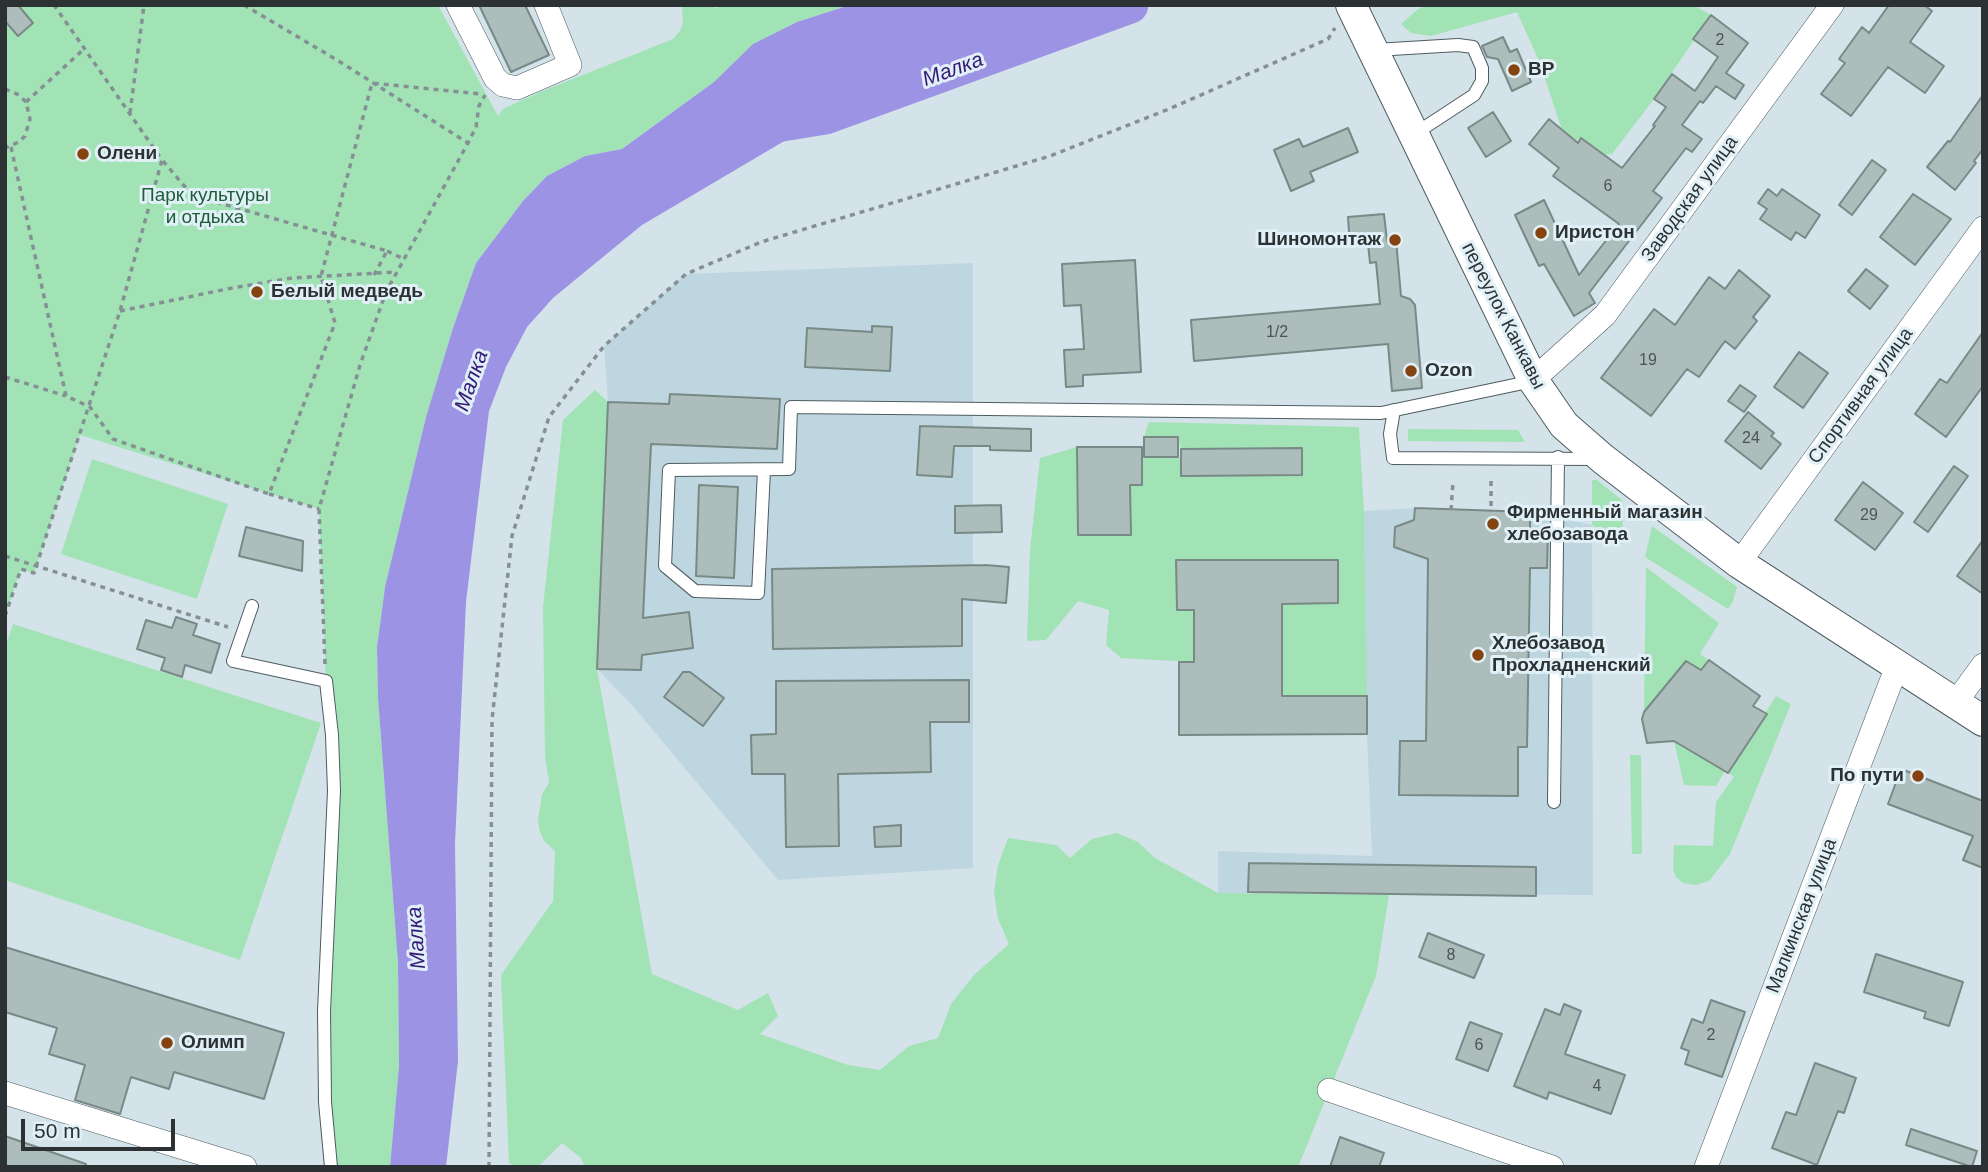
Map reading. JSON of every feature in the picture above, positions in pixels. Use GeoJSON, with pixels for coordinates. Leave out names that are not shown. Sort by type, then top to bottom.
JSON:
{"type":"FeatureCollection","features":[{"type":"Feature","properties":{"kind":"street"},"geometry":{"type":"LineString","coordinates":[[458,5],[490,86],[517,88],[570,65],[546,5]]}},
{"type":"Feature","properties":{"kind":"street","name":"Заводская улица"},"geometry":{"type":"LineString","coordinates":[[1533,380],[1605,315],[1832,5]]}},
{"type":"Feature","properties":{"kind":"street","name":"переулок Канкавы"},"geometry":{"type":"LineString","coordinates":[[1351,6],[1533,380],[1564,425],[1603,459],[1739,564],[1983,721]]}},
{"type":"Feature","properties":{"kind":"street","name":"Спортивная улица"},"geometry":{"type":"LineString","coordinates":[[1739,564],[1983,228]]}},
{"type":"Feature","properties":{"kind":"street"},"geometry":{"type":"LineString","coordinates":[[1956,702],[1983,665]]}},
{"type":"Feature","properties":{"kind":"street","name":"Малкинская улица"},"geometry":{"type":"LineString","coordinates":[[1706,1167],[1897,666]]}},
{"type":"Feature","properties":{"kind":"street"},"geometry":{"type":"LineString","coordinates":[[1329,1090],[1552,1167]]}},
{"type":"Feature","properties":{"kind":"street"},"geometry":{"type":"LineString","coordinates":[[5,1093],[245,1167]]}},
{"type":"Feature","properties":{"kind":"lane"},"geometry":{"type":"LineString","coordinates":[[1373,50],[1473,47],[1482,68],[1482,81],[1474,95],[1412,136]]}},
{"type":"Feature","properties":{"kind":"lane"},"geometry":{"type":"LineString","coordinates":[[764,470],[758,593],[695,591],[665,566],[669,470],[764,470],[789,470],[791,407],[1381,413],[1533,380]]}},
{"type":"Feature","properties":{"kind":"lane"},"geometry":{"type":"LineString","coordinates":[[1394,410],[1390,434],[1393,458],[1603,459]]}},
{"type":"Feature","properties":{"kind":"lane"},"geometry":{"type":"LineString","coordinates":[[1554,802],[1558,457]]}},
{"type":"Feature","properties":{"kind":"lane"},"geometry":{"type":"LineString","coordinates":[[252,606],[233,661],[326,681],[334,791],[324,1011],[325,1102],[331,1167]]}},
{"type":"Feature","properties":{"kind":"path"},"geometry":{"type":"LineString","coordinates":[[54,5],[162,160],[191,195],[387,251],[404,259]]}},
{"type":"Feature","properties":{"kind":"path"},"geometry":{"type":"LineString","coordinates":[[130,115],[144,5]]}},
{"type":"Feature","properties":{"kind":"path"},"geometry":{"type":"LineString","coordinates":[[244,5],[468,143]]}},
{"type":"Feature","properties":{"kind":"path"},"geometry":{"type":"LineString","coordinates":[[26,102],[84,49]]}},
{"type":"Feature","properties":{"kind":"path"},"geometry":{"type":"LineString","coordinates":[[326,681],[319,509],[360,365],[386,292],[468,143],[476,127],[479,106],[490,86],[372,83]]}},
{"type":"Feature","properties":{"kind":"path"},"geometry":{"type":"LineString","coordinates":[[269,494],[335,323],[321,276],[372,83]]}},
{"type":"Feature","properties":{"kind":"path"},"geometry":{"type":"LineString","coordinates":[[5,89],[19,94],[29,110],[29,128],[19,142],[5,148]]}},
{"type":"Feature","properties":{"kind":"path"},"geometry":{"type":"LineString","coordinates":[[11,147],[66,396]]}},
{"type":"Feature","properties":{"kind":"path"},"geometry":{"type":"LineString","coordinates":[[5,616],[22,569],[34,573],[120,311],[162,160]]}},
{"type":"Feature","properties":{"kind":"path"},"geometry":{"type":"LineString","coordinates":[[374,275],[387,251]]}},
{"type":"Feature","properties":{"kind":"path"},"geometry":{"type":"LineString","coordinates":[[120,311],[232,288],[321,276],[396,272]]}},
{"type":"Feature","properties":{"kind":"path"},"geometry":{"type":"LineString","coordinates":[[5,377],[66,396],[90,407],[113,439],[319,509]]}},
{"type":"Feature","properties":{"kind":"path"},"geometry":{"type":"LineString","coordinates":[[1491,481],[1491,512]]}},
{"type":"Feature","properties":{"kind":"path"},"geometry":{"type":"LineString","coordinates":[[1451,510],[1453,482]]}},
{"type":"Feature","properties":{"kind":"path"},"geometry":{"type":"LineString","coordinates":[[5,556],[243,632]]}},
{"type":"Feature","properties":{"kind":"shaded area"},"geometry":{"type":"Polygon","coordinates":[[[973,263],[973,868],[778,880],[632,705],[597,669],[608,402],[604,346],[686,274],[973,263]]]}},
{"type":"Feature","properties":{"kind":"shaded area"},"geometry":{"type":"Polygon","coordinates":[[[1415,508],[1530,512],[1592,525],[1593,895],[1218,893],[1218,851],[1372,856],[1367,734],[1364,511],[1415,508]]]}},
{"type":"Feature","properties":{"kind":"green space","name":"Парк культуры и отдыха"},"geometry":{"type":"Polygon","coordinates":[[[5,5],[438,5],[498,116],[503,109],[540,92],[673,39],[683,22],[682,5],[712,5],[715,8],[722,5],[850,5],[797,22],[754,44],[714,82],[622,149],[585,156],[547,176],[523,201],[476,263],[426,417],[385,587],[377,647],[378,698],[398,963],[399,1066],[390,1167],[331,1167],[325,1102],[334,791],[326,681],[319,509],[80,435],[34,573],[21,569],[5,616],[5,5]]]}},
{"type":"Feature","properties":{"kind":"green space"},"geometry":{"type":"Polygon","coordinates":[[[1429,5],[1693,5],[1711,15],[1654,99],[1612,154],[1605,155],[1581,139],[1575,140],[1562,130],[1540,63],[1517,12],[1431,36],[1411,33],[1401,24],[1418,9],[1429,5]]]}},
{"type":"Feature","properties":{"kind":"green space"},"geometry":{"type":"Polygon","coordinates":[[[595,390],[608,402],[597,669],[652,974],[738,1010],[768,993],[778,1016],[760,1034],[848,1065],[880,1070],[909,1046],[938,1038],[951,1004],[974,975],[1009,944],[998,919],[994,892],[998,865],[1008,838],[1056,845],[1070,858],[1092,839],[1117,833],[1138,842],[1155,858],[1218,893],[1389,895],[1376,976],[1298,1167],[585,1167],[581,1158],[562,1143],[538,1167],[518,1167],[509,1163],[501,975],[553,901],[555,851],[544,841],[538,819],[542,795],[549,782],[545,756],[543,607],[563,420],[595,390]]]}},
{"type":"Feature","properties":{"kind":"green space"},"geometry":{"type":"Polygon","coordinates":[[[1149,422],[1359,427],[1364,511],[1367,696],[1282,696],[1282,604],[1338,603],[1338,560],[1177,560],[1177,609],[1194,610],[1194,662],[1121,658],[1106,645],[1109,610],[1078,601],[1046,640],[1027,641],[1030,550],[1040,458],[1077,447],[1078,535],[1131,534],[1130,485],[1142,484],[1144,457],[1181,458],[1182,476],[1302,474],[1302,448],[1181,449],[1178,437],[1144,437],[1149,422]]]}},
{"type":"Feature","properties":{"kind":"green space"},"geometry":{"type":"Polygon","coordinates":[[[1408,429],[1518,430],[1525,442],[1408,441],[1408,429]]]}},
{"type":"Feature","properties":{"kind":"green space"},"geometry":{"type":"Polygon","coordinates":[[[92,459],[228,504],[197,599],[61,554],[92,459]]]}},
{"type":"Feature","properties":{"kind":"green space"},"geometry":{"type":"Polygon","coordinates":[[[1592,480],[1597,480],[1623,501],[1623,545],[1592,525],[1592,480]]]}},
{"type":"Feature","properties":{"kind":"green space"},"geometry":{"type":"Polygon","coordinates":[[[1652,526],[1737,587],[1728,609],[1645,557],[1652,526]]]}},
{"type":"Feature","properties":{"kind":"green space"},"geometry":{"type":"Polygon","coordinates":[[[1646,567],[1719,623],[1700,654],[1709,660],[1701,670],[1685,662],[1644,712],[1646,567]]]}},
{"type":"Feature","properties":{"kind":"green space"},"geometry":{"type":"Polygon","coordinates":[[[13,624],[321,723],[240,960],[5,880],[5,648],[13,624]]]}},
{"type":"Feature","properties":{"kind":"green space"},"geometry":{"type":"Polygon","coordinates":[[[1776,696],[1791,704],[1730,854],[1709,881],[1696,885],[1683,883],[1676,877],[1673,869],[1674,845],[1713,846],[1716,802],[1734,777],[1728,773],[1776,696]]]}},
{"type":"Feature","properties":{"kind":"green space"},"geometry":{"type":"Polygon","coordinates":[[[1674,741],[1725,771],[1716,786],[1684,785],[1674,741]]]}},
{"type":"Feature","properties":{"kind":"green space"},"geometry":{"type":"Polygon","coordinates":[[[1630,755],[1641,755],[1642,854],[1632,854],[1630,755]]]}},
{"type":"Feature","properties":{"kind":"water"},"geometry":{"type":"Polygon","coordinates":[[[850,5],[1130,5],[825,117],[642,225],[553,298],[527,327],[506,367],[489,411],[466,602],[455,844],[458,1061],[446,1167],[390,1167],[399,1066],[398,963],[378,698],[377,647],[385,587],[426,417],[476,263],[523,201],[547,176],[585,156],[622,149],[714,82],[753,44],[797,22],[850,5]]]}},
{"type":"Feature","properties":{"kind":"building"},"geometry":{"type":"Polygon","coordinates":[[[5,5],[18,5],[33,23],[18,36],[5,21],[5,5]]]}},
{"type":"Feature","properties":{"kind":"building"},"geometry":{"type":"Polygon","coordinates":[[[479,5],[525,5],[549,55],[511,72],[479,5]]]}},
{"type":"Feature","properties":{"kind":"building"},"geometry":{"type":"Polygon","coordinates":[[[1889,5],[1924,5],[1932,11],[1910,42],[1944,66],[1925,93],[1888,67],[1851,116],[1821,94],[1845,63],[1839,59],[1862,27],[1869,33],[1889,5]]]}},
{"type":"Feature","properties":{"kind":"building"},"geometry":{"type":"Polygon","coordinates":[[[1711,15],[1748,43],[1726,73],[1744,85],[1735,99],[1716,86],[1703,103],[1700,101],[1682,125],[1702,139],[1692,152],[1686,148],[1653,191],[1662,198],[1589,293],[1595,303],[1574,316],[1544,264],[1539,266],[1515,215],[1544,200],[1579,275],[1619,224],[1553,176],[1559,168],[1529,144],[1549,119],[1578,143],[1581,138],[1622,168],[1655,126],[1653,125],[1666,107],[1654,99],[1672,74],[1695,91],[1718,57],[1693,39],[1711,15]]]}},
{"type":"Feature","properties":{"kind":"building","name":"BP"},"geometry":{"type":"Polygon","coordinates":[[[1503,37],[1510,52],[1517,49],[1531,82],[1512,91],[1498,59],[1487,57],[1482,46],[1503,37]]]}},
{"type":"Feature","properties":{"kind":"building"},"geometry":{"type":"Polygon","coordinates":[[[1983,95],[1983,149],[1974,161],[1976,163],[1955,190],[1927,167],[1948,141],[1950,142],[1983,95]]]}},
{"type":"Feature","properties":{"kind":"building"},"geometry":{"type":"Polygon","coordinates":[[[1493,112],[1511,141],[1486,157],[1468,128],[1493,112]]]}},
{"type":"Feature","properties":{"kind":"building"},"geometry":{"type":"Polygon","coordinates":[[[1348,128],[1358,152],[1310,172],[1314,181],[1291,191],[1274,150],[1299,139],[1303,147],[1348,128]]]}},
{"type":"Feature","properties":{"kind":"building"},"geometry":{"type":"Polygon","coordinates":[[[1872,160],[1886,170],[1852,215],[1839,205],[1872,160]]]}},
{"type":"Feature","properties":{"kind":"building"},"geometry":{"type":"Polygon","coordinates":[[[1768,189],[1777,196],[1782,189],[1820,215],[1805,238],[1796,232],[1791,240],[1760,219],[1767,209],[1758,203],[1768,189]]]}},
{"type":"Feature","properties":{"kind":"building"},"geometry":{"type":"Polygon","coordinates":[[[1913,194],[1951,219],[1915,265],[1880,237],[1913,194]]]}},
{"type":"Feature","properties":{"kind":"building"},"geometry":{"type":"Polygon","coordinates":[[[1384,214],[1387,241],[1396,240],[1401,296],[1410,299],[1415,305],[1422,388],[1392,391],[1388,344],[1194,361],[1191,320],[1380,304],[1376,262],[1370,263],[1368,244],[1350,246],[1348,217],[1384,214]]]}},
{"type":"Feature","properties":{"kind":"building"},"geometry":{"type":"Polygon","coordinates":[[[1135,260],[1141,372],[1083,375],[1083,386],[1066,387],[1064,350],[1084,349],[1081,305],[1064,306],[1062,264],[1135,260]]]}},
{"type":"Feature","properties":{"kind":"building"},"geometry":{"type":"Polygon","coordinates":[[[1866,269],[1888,286],[1870,309],[1848,291],[1866,269]]]}},
{"type":"Feature","properties":{"kind":"building"},"geometry":{"type":"Polygon","coordinates":[[[1739,270],[1770,296],[1753,317],[1757,321],[1735,349],[1725,341],[1699,377],[1687,369],[1651,416],[1601,378],[1654,309],[1675,325],[1709,277],[1725,289],[1739,270]]]}},
{"type":"Feature","properties":{"kind":"building"},"geometry":{"type":"Polygon","coordinates":[[[872,326],[892,327],[890,371],[805,367],[807,328],[872,332],[872,326]]]}},
{"type":"Feature","properties":{"kind":"building"},"geometry":{"type":"Polygon","coordinates":[[[1983,332],[1983,386],[1946,437],[1915,414],[1940,379],[1947,383],[1983,332]]]}},
{"type":"Feature","properties":{"kind":"building"},"geometry":{"type":"Polygon","coordinates":[[[1799,352],[1828,373],[1803,408],[1774,387],[1799,352]]]}},
{"type":"Feature","properties":{"kind":"building"},"geometry":{"type":"Polygon","coordinates":[[[1740,385],[1756,396],[1744,412],[1728,401],[1740,385]]]}},
{"type":"Feature","properties":{"kind":"building"},"geometry":{"type":"Polygon","coordinates":[[[670,394],[780,399],[777,449],[651,444],[643,618],[689,612],[693,648],[642,655],[641,670],[597,669],[608,402],[669,404],[670,394]]]}},
{"type":"Feature","properties":{"kind":"building"},"geometry":{"type":"Polygon","coordinates":[[[1748,412],[1774,433],[1771,436],[1781,444],[1761,469],[1725,441],[1748,412]]]}},
{"type":"Feature","properties":{"kind":"building"},"geometry":{"type":"Polygon","coordinates":[[[920,426],[1031,429],[1031,451],[990,450],[990,446],[954,446],[952,477],[917,475],[920,426]]]}},
{"type":"Feature","properties":{"kind":"building"},"geometry":{"type":"Polygon","coordinates":[[[1144,437],[1178,437],[1178,457],[1144,457],[1144,437]]]}},
{"type":"Feature","properties":{"kind":"building"},"geometry":{"type":"Polygon","coordinates":[[[1077,447],[1142,447],[1142,485],[1130,485],[1131,535],[1078,535],[1077,447]]]}},
{"type":"Feature","properties":{"kind":"building"},"geometry":{"type":"Polygon","coordinates":[[[1302,448],[1302,475],[1181,476],[1181,449],[1302,448]]]}},
{"type":"Feature","properties":{"kind":"building"},"geometry":{"type":"Polygon","coordinates":[[[1954,466],[1968,476],[1928,532],[1914,522],[1954,466]]]}},
{"type":"Feature","properties":{"kind":"building"},"geometry":{"type":"Polygon","coordinates":[[[1863,482],[1903,513],[1875,550],[1835,520],[1863,482]]]}},
{"type":"Feature","properties":{"kind":"building"},"geometry":{"type":"Polygon","coordinates":[[[699,485],[738,487],[734,578],[696,576],[699,485]]]}},
{"type":"Feature","properties":{"kind":"building"},"geometry":{"type":"Polygon","coordinates":[[[1001,505],[1002,532],[955,533],[955,506],[1001,505]]]}},
{"type":"Feature","properties":{"kind":"building","name":"Хлебозавод Прохладненский"},"geometry":{"type":"Polygon","coordinates":[[[1415,508],[1530,512],[1530,533],[1548,533],[1547,568],[1530,568],[1527,747],[1518,747],[1518,796],[1399,795],[1400,741],[1426,741],[1428,559],[1394,547],[1395,527],[1414,520],[1415,508]]]}},
{"type":"Feature","properties":{"kind":"building"},"geometry":{"type":"Polygon","coordinates":[[[246,527],[303,541],[302,571],[239,556],[246,527]]]}},
{"type":"Feature","properties":{"kind":"building"},"geometry":{"type":"Polygon","coordinates":[[[1983,540],[1983,594],[1957,576],[1983,540]]]}},
{"type":"Feature","properties":{"kind":"building"},"geometry":{"type":"Polygon","coordinates":[[[1176,560],[1338,560],[1338,603],[1282,604],[1282,696],[1367,696],[1367,734],[1179,735],[1179,662],[1194,662],[1194,610],[1177,610],[1176,560]]]}},
{"type":"Feature","properties":{"kind":"building"},"geometry":{"type":"Polygon","coordinates":[[[985,565],[1009,567],[1006,603],[962,599],[962,646],[773,649],[772,569],[985,565]]]}},
{"type":"Feature","properties":{"kind":"building"},"geometry":{"type":"Polygon","coordinates":[[[176,617],[197,624],[193,635],[220,644],[211,673],[185,665],[182,677],[161,670],[165,658],[137,649],[146,620],[172,628],[176,617]]]}},
{"type":"Feature","properties":{"kind":"building"},"geometry":{"type":"Polygon","coordinates":[[[1709,660],[1760,696],[1753,706],[1767,714],[1728,773],[1674,741],[1647,743],[1642,719],[1644,712],[1686,661],[1701,670],[1709,660]]]}},
{"type":"Feature","properties":{"kind":"building"},"geometry":{"type":"Polygon","coordinates":[[[683,672],[690,672],[724,698],[703,726],[664,697],[683,672]]]}},
{"type":"Feature","properties":{"kind":"building"},"geometry":{"type":"Polygon","coordinates":[[[969,680],[969,722],[930,722],[931,772],[838,774],[839,846],[786,847],[785,774],[752,774],[751,735],[776,734],[776,681],[969,680]]]}},
{"type":"Feature","properties":{"kind":"building"},"geometry":{"type":"Polygon","coordinates":[[[1901,769],[1983,801],[1983,868],[1963,860],[1973,836],[1888,804],[1901,769]]]}},
{"type":"Feature","properties":{"kind":"building"},"geometry":{"type":"Polygon","coordinates":[[[901,825],[901,846],[875,847],[874,827],[901,825]]]}},
{"type":"Feature","properties":{"kind":"building"},"geometry":{"type":"Polygon","coordinates":[[[1249,863],[1536,867],[1536,896],[1248,892],[1249,863]]]}},
{"type":"Feature","properties":{"kind":"building"},"geometry":{"type":"Polygon","coordinates":[[[1428,933],[1484,955],[1474,978],[1419,957],[1428,933]]]}},
{"type":"Feature","properties":{"kind":"building","name":"Олимп"},"geometry":{"type":"Polygon","coordinates":[[[5,947],[284,1033],[264,1099],[174,1072],[169,1089],[131,1077],[120,1114],[75,1100],[85,1065],[49,1054],[57,1028],[5,1012],[5,947]]]}},
{"type":"Feature","properties":{"kind":"building"},"geometry":{"type":"Polygon","coordinates":[[[1876,954],[1963,982],[1949,1026],[1924,1018],[1926,1012],[1864,992],[1876,954]]]}},
{"type":"Feature","properties":{"kind":"building"},"geometry":{"type":"Polygon","coordinates":[[[1711,1000],[1745,1012],[1722,1077],[1685,1064],[1689,1051],[1681,1048],[1692,1019],[1703,1023],[1711,1000]]]}},
{"type":"Feature","properties":{"kind":"building"},"geometry":{"type":"Polygon","coordinates":[[[1564,1004],[1581,1011],[1565,1054],[1625,1075],[1611,1114],[1549,1092],[1547,1099],[1514,1086],[1545,1009],[1560,1015],[1564,1004]]]}},
{"type":"Feature","properties":{"kind":"building"},"geometry":{"type":"Polygon","coordinates":[[[1470,1022],[1502,1034],[1488,1071],[1456,1059],[1470,1022]]]}},
{"type":"Feature","properties":{"kind":"building"},"geometry":{"type":"Polygon","coordinates":[[[1815,1063],[1856,1078],[1844,1113],[1838,1111],[1817,1165],[1772,1148],[1786,1112],[1796,1115],[1815,1063]]]}},
{"type":"Feature","properties":{"kind":"building"},"geometry":{"type":"Polygon","coordinates":[[[1911,1129],[1977,1151],[1972,1167],[1906,1145],[1911,1129]]]}},
{"type":"Feature","properties":{"kind":"building"},"geometry":{"type":"Polygon","coordinates":[[[5,1136],[86,1164],[85,1167],[5,1167],[5,1136]]]}},
{"type":"Feature","properties":{"kind":"building"},"geometry":{"type":"Polygon","coordinates":[[[1340,1137],[1384,1153],[1379,1167],[1330,1167],[1340,1137]]]}},
{"type":"Feature","properties":{"kind":"waterway","name":"Малка"},"geometry":{"type":"LineString","coordinates":[[782,123],[825,116],[1130,5]]}},
{"type":"Feature","properties":{"kind":"place","name":"BP"},"geometry":{"type":"Point","coordinates":[1514,70]}},
{"type":"Feature","properties":{"kind":"place","name":"Олени"},"geometry":{"type":"Point","coordinates":[83,154]}},
{"type":"Feature","properties":{"kind":"place","name":"Иристон"},"geometry":{"type":"Point","coordinates":[1541,233]}},
{"type":"Feature","properties":{"kind":"place","name":"Шиномонтаж"},"geometry":{"type":"Point","coordinates":[1395,240]}},
{"type":"Feature","properties":{"kind":"place","name":"Белый медведь"},"geometry":{"type":"Point","coordinates":[257,292]}},
{"type":"Feature","properties":{"kind":"place","name":"Ozon"},"geometry":{"type":"Point","coordinates":[1411,371]}},
{"type":"Feature","properties":{"kind":"place","name":"Фирменный магазин хлебозавода"},"geometry":{"type":"Point","coordinates":[1493,524]}},
{"type":"Feature","properties":{"kind":"place","name":"Хлебозавод Прохладненский"},"geometry":{"type":"Point","coordinates":[1478,655]}},
{"type":"Feature","properties":{"kind":"place","name":"По пути"},"geometry":{"type":"Point","coordinates":[1918,776]}},
{"type":"Feature","properties":{"kind":"place","name":"Олимп"},"geometry":{"type":"Point","coordinates":[167,1043]}}]}
